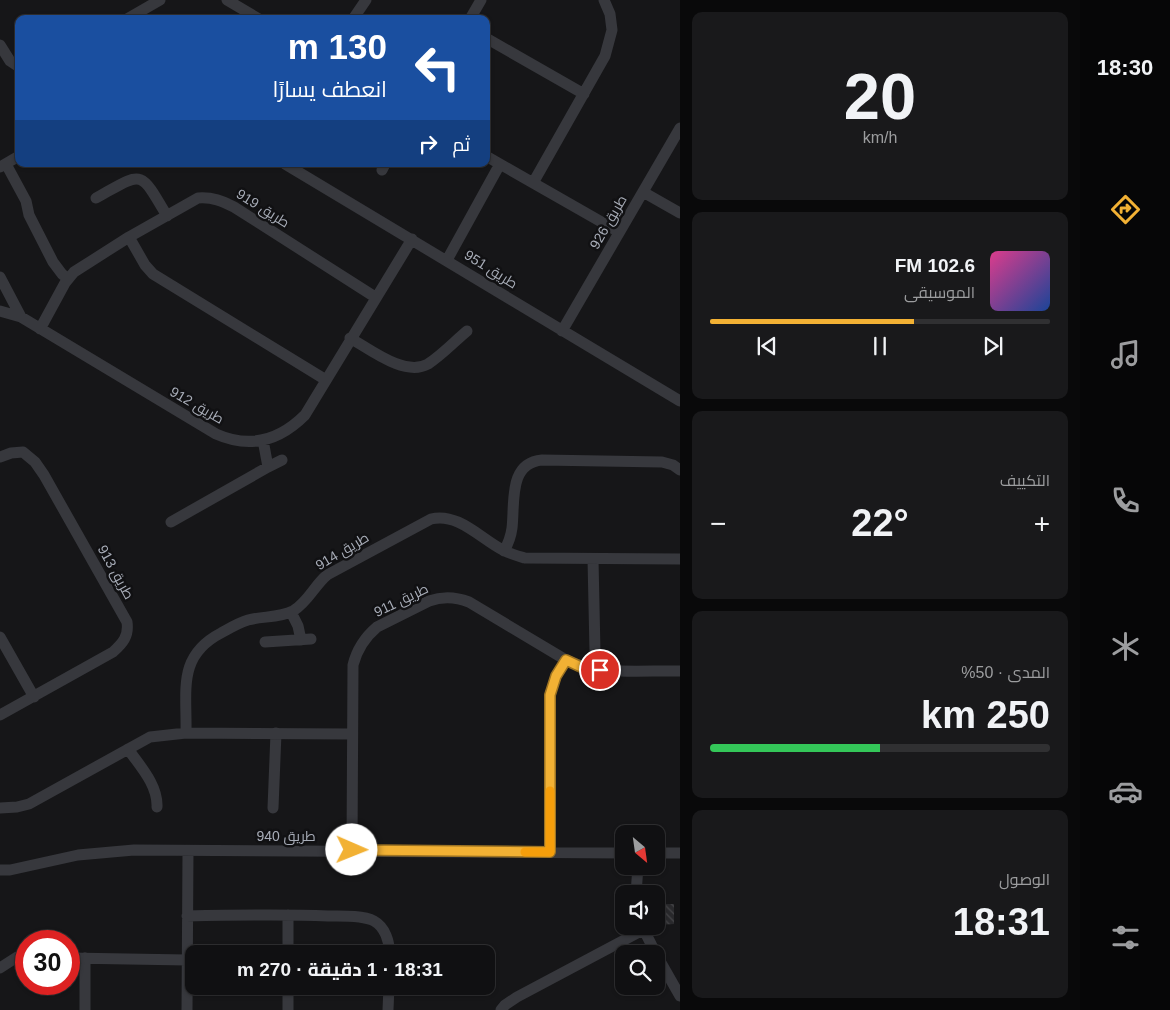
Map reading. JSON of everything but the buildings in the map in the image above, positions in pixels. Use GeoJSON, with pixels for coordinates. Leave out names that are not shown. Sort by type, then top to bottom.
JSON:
{"type":"FeatureCollection","features":[{"type":"Feature","properties":{"kind":"street"},"geometry":{"type":"LineString","coordinates":[[134,15],[160,0]]}},
{"type":"Feature","properties":{"kind":"street"},"geometry":{"type":"LineString","coordinates":[[227,0],[242,15]]}},
{"type":"Feature","properties":{"kind":"street"},"geometry":{"type":"LineString","coordinates":[[356,15],[366,0]]}},
{"type":"Feature","properties":{"kind":"street"},"geometry":{"type":"LineString","coordinates":[[472,15],[481,0]]}},
{"type":"Feature","properties":{"kind":"street"},"geometry":{"type":"LineString","coordinates":[[534,183],[604,56],[612,30],[610,14],[604,0]]}},
{"type":"Feature","properties":{"kind":"street"},"geometry":{"type":"LineString","coordinates":[[490,40],[584,94]]}},
{"type":"Feature","properties":{"kind":"street"},"geometry":{"type":"LineString","coordinates":[[0,45],[3,57],[15,64]]}},
{"type":"Feature","properties":{"kind":"street","name":"طريق 926"},"geometry":{"type":"LineString","coordinates":[[562,331],[680,128]]}},
{"type":"Feature","properties":{"kind":"street"},"geometry":{"type":"LineString","coordinates":[[15,158],[3,165],[26,202],[28,216],[53,262],[68,279]]}},
{"type":"Feature","properties":{"kind":"street"},"geometry":{"type":"LineString","coordinates":[[490,158],[619,232]]}},
{"type":"Feature","properties":{"kind":"street"},"geometry":{"type":"LineString","coordinates":[[448,260],[500,164]]}},
{"type":"Feature","properties":{"kind":"street","name":"طريق 951"},"geometry":{"type":"LineString","coordinates":[[290,167],[412,238],[562,331],[680,401]]}},
{"type":"Feature","properties":{"kind":"street"},"geometry":{"type":"LineString","coordinates":[[96,198],[132,179],[140,179],[150,186],[167,216]]}},
{"type":"Feature","properties":{"kind":"street"},"geometry":{"type":"LineString","coordinates":[[643,192],[680,213]]}},
{"type":"Feature","properties":{"kind":"street","name":"طريق 919"},"geometry":{"type":"LineString","coordinates":[[40,329],[68,279],[82,266],[198,198],[209,197],[218,199],[234,207],[375,297]]}},
{"type":"Feature","properties":{"kind":"street"},"geometry":{"type":"LineString","coordinates":[[129,237],[145,266],[153,274],[326,380]]}},
{"type":"Feature","properties":{"kind":"street","name":"طريق 912"},"geometry":{"type":"LineString","coordinates":[[0,311],[21,318],[216,434],[230,440],[245,442],[263,440],[274,438],[295,425],[305,415],[412,238]]}},
{"type":"Feature","properties":{"kind":"street"},"geometry":{"type":"LineString","coordinates":[[0,278],[21,318]]}},
{"type":"Feature","properties":{"kind":"street"},"geometry":{"type":"LineString","coordinates":[[350,338],[395,364],[412,368],[428,364],[467,331]]}},
{"type":"Feature","properties":{"kind":"street"},"geometry":{"type":"LineString","coordinates":[[263,440],[268,468]]}},
{"type":"Feature","properties":{"kind":"street","name":"طريق 913"},"geometry":{"type":"LineString","coordinates":[[0,457],[11,452],[23,452],[35,462],[127,622],[128,630],[126,638],[113,652],[0,715]]}},
{"type":"Feature","properties":{"kind":"street"},"geometry":{"type":"LineString","coordinates":[[171,522],[282,460]]}},
{"type":"Feature","properties":{"kind":"street"},"geometry":{"type":"LineString","coordinates":[[504,551],[512,529],[516,481],[520,470],[530,462],[542,460],[662,462],[673,464],[680,470]]}},
{"type":"Feature","properties":{"kind":"street","name":"طريق 914"},"geometry":{"type":"LineString","coordinates":[[186,733],[187,675],[190,661],[198,649],[209,639],[234,625],[290,612],[303,603],[319,582],[327,575],[430,519],[441,517],[452,519],[504,551],[525,558],[680,559]]}},
{"type":"Feature","properties":{"kind":"street"},"geometry":{"type":"LineString","coordinates":[[593,559],[595,652]]}},
{"type":"Feature","properties":{"kind":"street","name":"طريق 911"},"geometry":{"type":"LineString","coordinates":[[352,850],[353,665],[359,648],[370,633],[377,628],[429,601],[437,598],[454,598],[469,602],[581,667],[600,670],[680,671]]}},
{"type":"Feature","properties":{"kind":"street"},"geometry":{"type":"LineString","coordinates":[[265,642],[306,640],[290,612]]}},
{"type":"Feature","properties":{"kind":"street"},"geometry":{"type":"LineString","coordinates":[[0,637],[34,697]]}},
{"type":"Feature","properties":{"kind":"street"},"geometry":{"type":"LineString","coordinates":[[550,852],[550,695],[556,676],[566,660]]}},
{"type":"Feature","properties":{"kind":"street"},"geometry":{"type":"LineString","coordinates":[[0,808],[29,804],[150,737],[186,733],[352,734]]}},
{"type":"Feature","properties":{"kind":"street"},"geometry":{"type":"LineString","coordinates":[[272,808],[276,733]]}},
{"type":"Feature","properties":{"kind":"street"},"geometry":{"type":"LineString","coordinates":[[128,749],[153,786],[157,807]]}},
{"type":"Feature","properties":{"kind":"street","name":"طريق 940"},"geometry":{"type":"LineString","coordinates":[[3,872],[78,855],[134,850],[615,853]]}},
{"type":"Feature","properties":{"kind":"street"},"geometry":{"type":"LineString","coordinates":[[187,945],[188,851]]}},
{"type":"Feature","properties":{"kind":"street"},"geometry":{"type":"LineString","coordinates":[[665,853],[680,853]]}},
{"type":"Feature","properties":{"kind":"street"},"geometry":{"type":"LineString","coordinates":[[187,916],[288,915],[354,917],[373,921],[388,938],[388,945]]}},
{"type":"Feature","properties":{"kind":"street"},"geometry":{"type":"LineString","coordinates":[[288,915],[288,945]]}},
{"type":"Feature","properties":{"kind":"street"},"geometry":{"type":"LineString","coordinates":[[501,1010],[517,997],[630,935]]}},
{"type":"Feature","properties":{"kind":"street"},"geometry":{"type":"LineString","coordinates":[[0,968],[15,958]]}},
{"type":"Feature","properties":{"kind":"street"},"geometry":{"type":"LineString","coordinates":[[80,958],[185,960]]}},
{"type":"Feature","properties":{"kind":"street"},"geometry":{"type":"LineString","coordinates":[[85,958],[85,1010]]}},
{"type":"Feature","properties":{"kind":"street"},"geometry":{"type":"LineString","coordinates":[[665,970],[680,996]]}},
{"type":"Feature","properties":{"kind":"street"},"geometry":{"type":"LineString","coordinates":[[186,995],[186,1010]]}},
{"type":"Feature","properties":{"kind":"street"},"geometry":{"type":"LineString","coordinates":[[288,995],[288,1010]]}},
{"type":"Feature","properties":{"kind":"street"},"geometry":{"type":"LineString","coordinates":[[388,1010],[389,995]]}},
{"type":"Feature","properties":{"kind":"slow traffic"},"geometry":{"type":"LineString","coordinates":[[525,852],[550,852],[550,791]]}},
{"type":"Feature","properties":{"kind":"route"},"geometry":{"type":"LineString","coordinates":[[352,850],[550,852],[550,695],[552,686],[566,660],[581,667],[600,670]]}}]}
